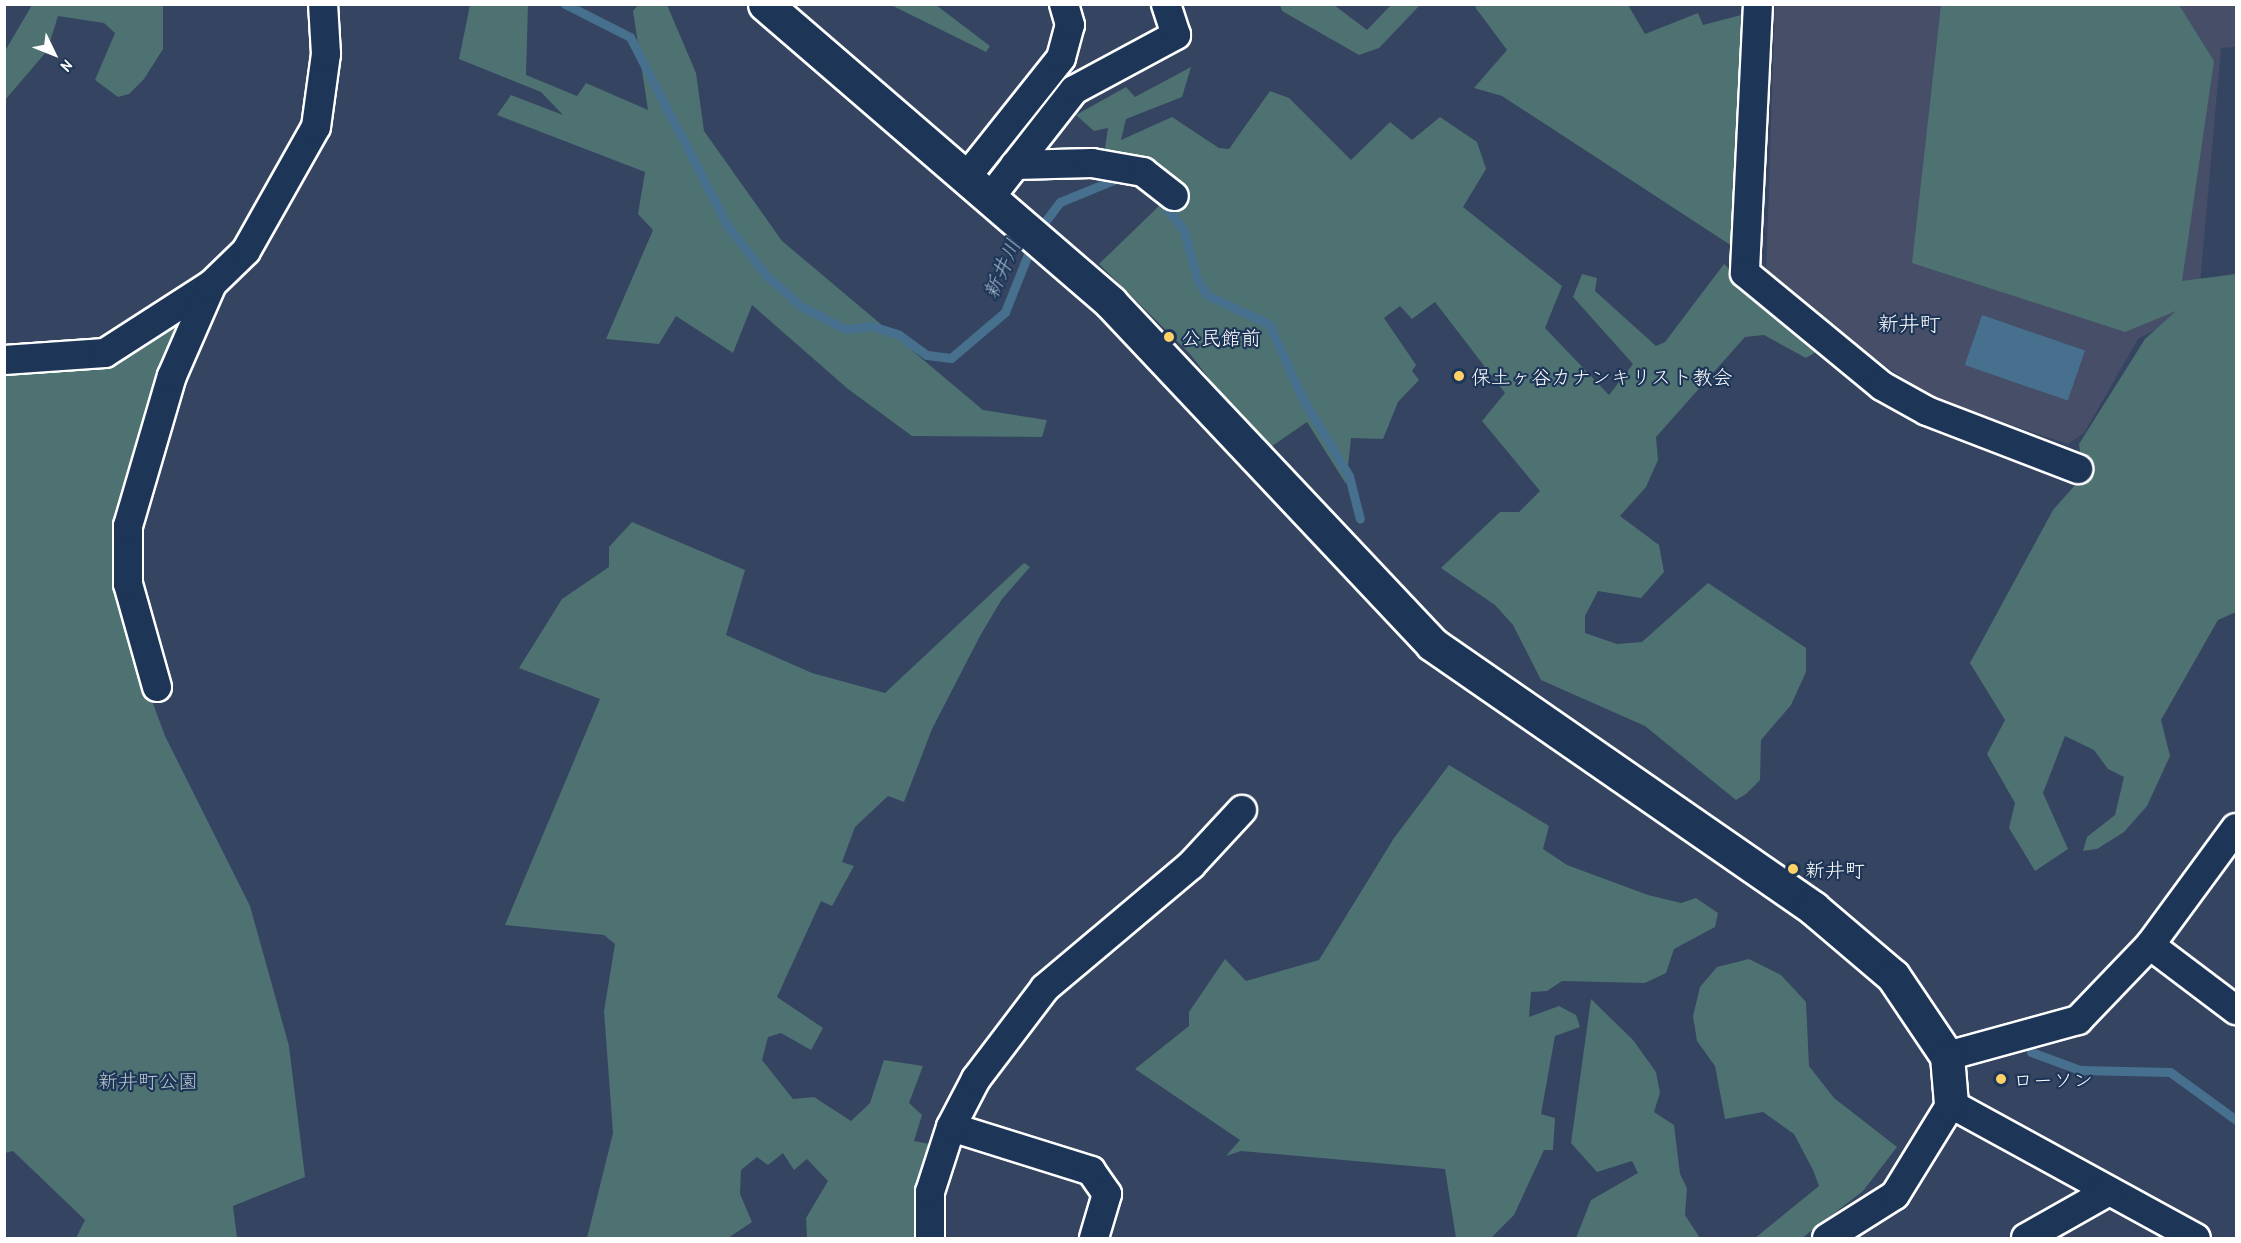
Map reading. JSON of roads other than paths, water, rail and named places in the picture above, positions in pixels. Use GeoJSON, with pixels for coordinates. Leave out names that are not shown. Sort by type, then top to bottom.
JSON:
{"type":"FeatureCollection","features":[{"type":"Feature","properties":{"kind":"street"},"geometry":{"type":"LineString","coordinates":[[4,360],[105,353],[212,284],[246,251],[316,127],[326,54],[323,4]]}},
{"type":"Feature","properties":{"kind":"street"},"geometry":{"type":"LineString","coordinates":[[765,4],[980,185],[1167,358],[1432,644],[1856,941],[1893,976],[1947,1056],[1951,1104],[1895,1195],[1827,1239]]}},
{"type":"Feature","properties":{"kind":"street"},"geometry":{"type":"LineString","coordinates":[[980,185],[1060,58],[1070,25],[1064,4]]}},
{"type":"Feature","properties":{"kind":"street"},"geometry":{"type":"LineString","coordinates":[[980,185],[1016,165],[1074,90],[1176,35],[1166,4]]}},
{"type":"Feature","properties":{"kind":"street"},"geometry":{"type":"LineString","coordinates":[[1758,4],[1745,273],[1882,386],[1927,411],[2078,469]]}},
{"type":"Feature","properties":{"kind":"street"},"geometry":{"type":"LineString","coordinates":[[1016,165],[1092,163],[1132,170],[1174,196]]}},
{"type":"Feature","properties":{"kind":"street"},"geometry":{"type":"LineString","coordinates":[[157,687],[126,573],[128,526],[172,376],[212,284]]}},
{"type":"Feature","properties":{"kind":"street"},"geometry":{"type":"LineString","coordinates":[[930,1239],[930,1192],[951,1127],[976,1079],[1045,988],[1191,865],[1242,810]]}},
{"type":"Feature","properties":{"kind":"street"},"geometry":{"type":"LineString","coordinates":[[1947,1056],[2078,1020],[2150,945],[2235,834]]}},
{"type":"Feature","properties":{"kind":"street"},"geometry":{"type":"LineString","coordinates":[[2150,945],[2236,1011]]}},
{"type":"Feature","properties":{"kind":"street"},"geometry":{"type":"LineString","coordinates":[[1951,1104],[2196,1239]]}},
{"type":"Feature","properties":{"kind":"street"},"geometry":{"type":"LineString","coordinates":[[951,1127],[1091,1171],[1107,1194],[1094,1239]]}},
{"type":"Feature","properties":{"kind":"street"},"geometry":{"type":"LineString","coordinates":[[2026,1239],[2109,1191]]}},
{"type":"Feature","properties":{"kind":"waterway","name":"新井川"},"geometry":{"type":"LineString","coordinates":[[565,4],[630,37],[727,225],[767,276],[802,307],[845,329],[872,326],[899,335],[927,355],[951,358],[1005,312],[1032,244]]}},
{"type":"Feature","properties":{"kind":"waterway","name":"新井川"},"geometry":{"type":"LineString","coordinates":[[1038,231],[1060,202],[1121,177]]}},
{"type":"Feature","properties":{"kind":"waterway","name":"新井川"},"geometry":{"type":"LineString","coordinates":[[1158,198],[1184,230],[1197,279],[1207,295],[1269,324],[1303,399],[1349,476],[1360,519]]}},
{"type":"Feature","properties":{"kind":"waterway"},"geometry":{"type":"LineString","coordinates":[[2031,1052],[2080,1070],[2170,1072],[2236,1120]]}},
{"type":"Feature","properties":{"kind":"place","name":"公民館前"},"geometry":{"type":"Point","coordinates":[1169,337]}},
{"type":"Feature","properties":{"kind":"place","name":"保土ヶ谷カナンキリスト教会"},"geometry":{"type":"Point","coordinates":[1459,376]}},
{"type":"Feature","properties":{"kind":"place","name":"新井町"},"geometry":{"type":"Point","coordinates":[1793,869]}},
{"type":"Feature","properties":{"kind":"place","name":"ローソン"},"geometry":{"type":"Point","coordinates":[2001,1079]}},
{"type":"Feature","properties":{"kind":"district","name":"新井町"},"geometry":{"type":"Point","coordinates":[1909,324]}},
{"type":"Feature","properties":{"kind":"park label","name":"新井町公園"},"geometry":{"type":"Point","coordinates":[148,1080]}}]}
